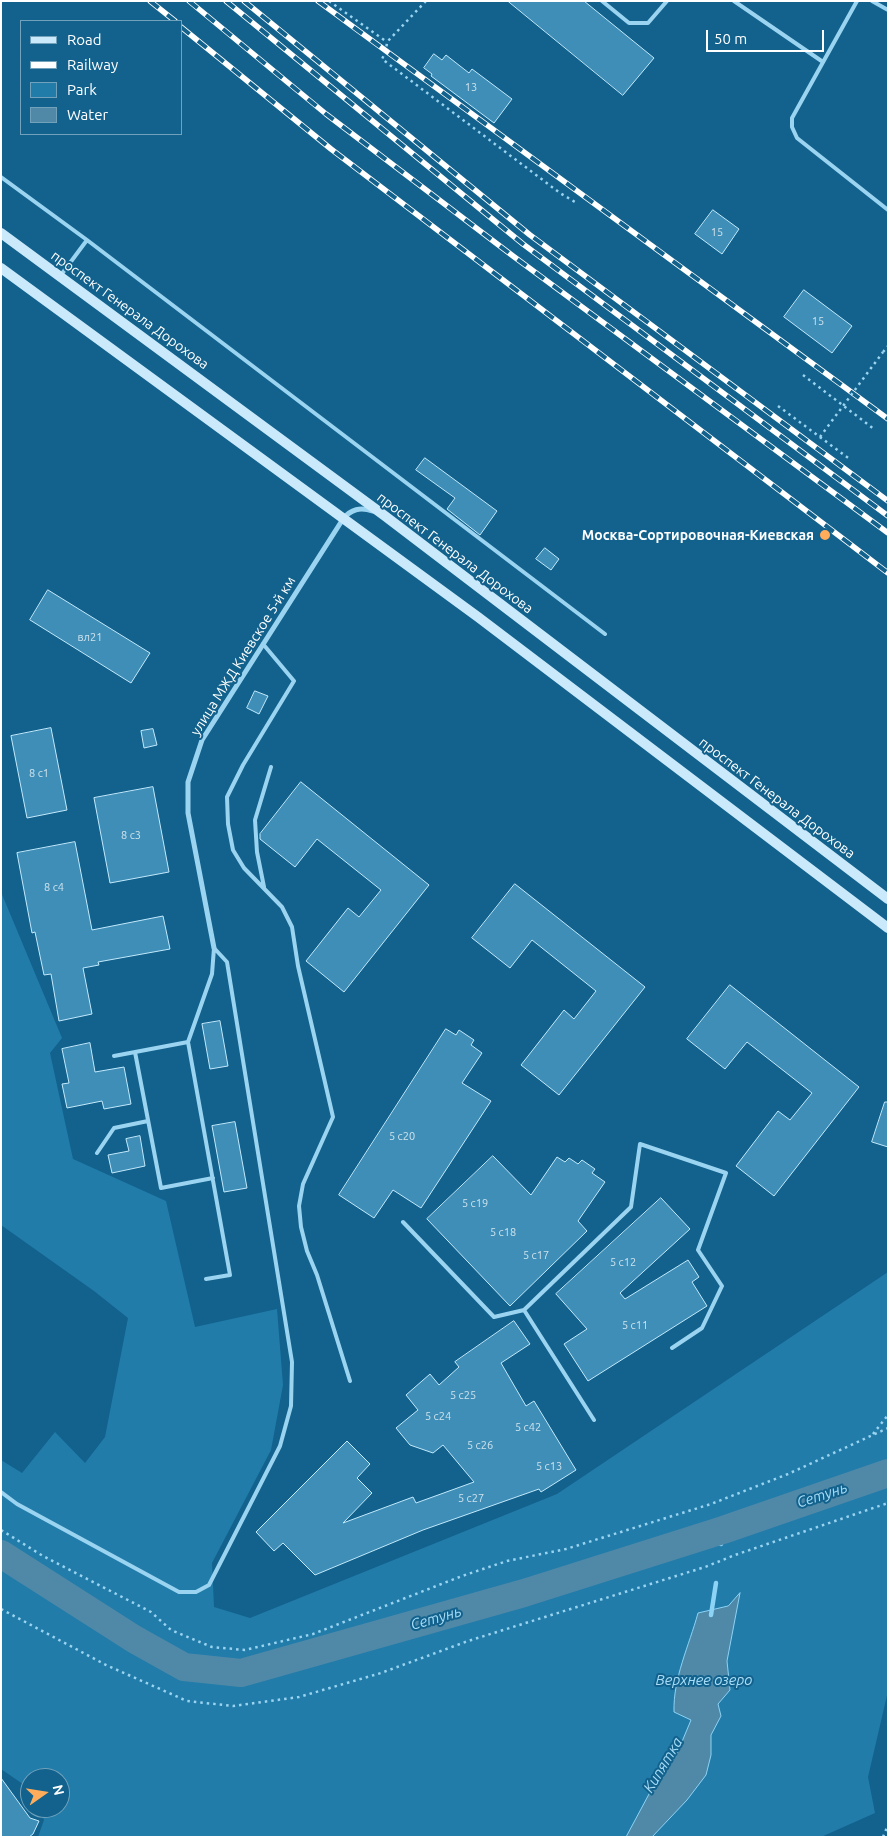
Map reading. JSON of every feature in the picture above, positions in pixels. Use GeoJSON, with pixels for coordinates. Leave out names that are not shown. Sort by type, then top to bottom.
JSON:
{"type":"FeatureCollection","features":[{"type":"Feature","properties":{"kind":"main road","name":"проспект Генерала Дорохова"},"geometry":{"type":"LineString","coordinates":[[1,233],[385,516],[888,900]]}},
{"type":"Feature","properties":{"kind":"main road"},"geometry":{"type":"LineString","coordinates":[[1,268],[478,617],[888,928]]}},
{"type":"Feature","properties":{"kind":"street","name":"улица МЖД Киевское 5-й км"},"geometry":{"type":"LineString","coordinates":[[214,948],[188,813],[188,782],[202,740],[348,513],[358,508],[371,510],[385,516]]}},
{"type":"Feature","properties":{"kind":"lane"},"geometry":{"type":"LineString","coordinates":[[602,1],[628,23],[648,23],[667,1]]}},
{"type":"Feature","properties":{"kind":"lane"},"geometry":{"type":"LineString","coordinates":[[734,1],[823,62]]}},
{"type":"Feature","properties":{"kind":"lane"},"geometry":{"type":"LineString","coordinates":[[857,1],[792,118],[792,127],[797,138],[888,210]]}},
{"type":"Feature","properties":{"kind":"lane"},"geometry":{"type":"LineString","coordinates":[[872,1],[888,10]]}},
{"type":"Feature","properties":{"kind":"lane"},"geometry":{"type":"LineString","coordinates":[[1,177],[87,240],[605,634]]}},
{"type":"Feature","properties":{"kind":"lane"},"geometry":{"type":"LineString","coordinates":[[61,276],[87,240]]}},
{"type":"Feature","properties":{"kind":"lane"},"geometry":{"type":"LineString","coordinates":[[264,644],[294,681],[231,789],[228,797],[228,824],[234,850],[244,868],[282,907],[292,927],[298,966],[333,1117],[303,1184],[299,1206],[301,1227],[307,1251],[317,1275],[350,1381]]}},
{"type":"Feature","properties":{"kind":"lane"},"geometry":{"type":"LineString","coordinates":[[264,888],[255,820],[270,767]]}},
{"type":"Feature","properties":{"kind":"lane"},"geometry":{"type":"LineString","coordinates":[[206,1279],[230,1275],[188,1042],[212,974],[214,948]]}},
{"type":"Feature","properties":{"kind":"lane"},"geometry":{"type":"LineString","coordinates":[[1,1492],[18,1504],[179,1592],[196,1592],[209,1585],[280,1446],[291,1406],[292,1362],[227,962],[214,948]]}},
{"type":"Feature","properties":{"kind":"lane"},"geometry":{"type":"LineString","coordinates":[[114,1056],[188,1042]]}},
{"type":"Feature","properties":{"kind":"lane"},"geometry":{"type":"LineString","coordinates":[[135,1052],[161,1188],[213,1178]]}},
{"type":"Feature","properties":{"kind":"lane"},"geometry":{"type":"LineString","coordinates":[[97,1153],[114,1128],[148,1122]]}},
{"type":"Feature","properties":{"kind":"lane"},"geometry":{"type":"LineString","coordinates":[[403,1222],[494,1317],[524,1310],[632,1207],[640,1144],[726,1173],[698,1250],[722,1286],[702,1328],[672,1348]]}},
{"type":"Feature","properties":{"kind":"lane"},"geometry":{"type":"LineString","coordinates":[[524,1310],[594,1420]]}},
{"type":"Feature","properties":{"kind":"path"},"geometry":{"type":"LineString","coordinates":[[329,1],[387,42]]}},
{"type":"Feature","properties":{"kind":"path"},"geometry":{"type":"LineString","coordinates":[[426,1],[387,42],[386,51],[382,59],[560,193],[575,202]]}},
{"type":"Feature","properties":{"kind":"path"},"geometry":{"type":"LineString","coordinates":[[820,437],[888,346]]}},
{"type":"Feature","properties":{"kind":"path"},"geometry":{"type":"LineString","coordinates":[[803,374],[874,428]]}},
{"type":"Feature","properties":{"kind":"path"},"geometry":{"type":"LineString","coordinates":[[778,406],[850,460]]}},
{"type":"Feature","properties":{"kind":"path"},"geometry":{"type":"LineString","coordinates":[[872,1436],[888,1415]]}},
{"type":"Feature","properties":{"kind":"path"},"geometry":{"type":"LineString","coordinates":[[1,1530],[43,1556],[151,1612],[171,1630],[212,1647],[245,1650],[313,1634],[462,1576],[507,1561],[566,1549],[711,1504],[788,1474],[888,1428]]}},
{"type":"Feature","properties":{"kind":"path"},"geometry":{"type":"LineString","coordinates":[[1,1609],[106,1665],[187,1701],[233,1706],[299,1697],[381,1673],[468,1641],[705,1567],[888,1503]]}},
{"type":"Feature","properties":{"kind":"path"},"geometry":{"type":"LineString","coordinates":[[883,1837],[888,1825]]}},
{"type":"Feature","properties":{"kind":"green space"},"geometry":{"type":"Polygon","coordinates":[[[1,892],[62,1038],[50,1053],[73,1159],[166,1201],[195,1327],[277,1309],[283,1385],[271,1450],[212,1563],[214,1607],[250,1618],[557,1494],[888,1272],[888,1691],[868,1777],[875,1813],[821,1837],[38,1837],[43,1818],[70,1818],[70,1768],[20,1768],[20,1782],[1,1769],[1,1460],[22,1473],[55,1432],[85,1463],[105,1437],[128,1318],[94,1291],[1,1225],[1,892]]]}},
{"type":"Feature","properties":{"kind":"water","name":"Верхнее озеро"},"geometry":{"type":"Polygon","coordinates":[[[740,1593],[727,1661],[730,1690],[718,1704],[721,1716],[711,1735],[711,1755],[706,1775],[687,1800],[652,1837],[626,1837],[656,1781],[676,1756],[691,1720],[674,1712],[674,1699],[679,1674],[698,1613],[728,1606],[740,1593]]]}},
{"type":"Feature","properties":{"kind":"building"},"geometry":{"type":"Polygon","coordinates":[[[508,1],[584,1],[654,58],[623,95],[508,1]]]}},
{"type":"Feature","properties":{"kind":"building"},"geometry":{"type":"Polygon","coordinates":[[[434,54],[442,60],[446,55],[469,73],[472,69],[512,99],[494,123],[431,76],[432,74],[424,68],[434,54]]]}},
{"type":"Feature","properties":{"kind":"building"},"geometry":{"type":"Polygon","coordinates":[[[713,210],[739,229],[722,254],[695,234],[713,210]]]}},
{"type":"Feature","properties":{"kind":"building"},"geometry":{"type":"Polygon","coordinates":[[[804,290],[852,326],[832,353],[784,317],[804,290]]]}},
{"type":"Feature","properties":{"kind":"building"},"geometry":{"type":"Polygon","coordinates":[[[425,458],[497,511],[480,535],[447,509],[455,498],[416,470],[425,458]]]}},
{"type":"Feature","properties":{"kind":"building"},"geometry":{"type":"Polygon","coordinates":[[[545,548],[559,559],[551,570],[536,559],[545,548]]]}},
{"type":"Feature","properties":{"kind":"building"},"geometry":{"type":"Polygon","coordinates":[[[48,590],[150,653],[131,683],[30,620],[48,590]]]}},
{"type":"Feature","properties":{"kind":"building"},"geometry":{"type":"Polygon","coordinates":[[[255,691],[268,696],[259,714],[247,708],[255,691]]]}},
{"type":"Feature","properties":{"kind":"building"},"geometry":{"type":"Polygon","coordinates":[[[51,728],[67,810],[27,818],[11,736],[51,728]]]}},
{"type":"Feature","properties":{"kind":"building"},"geometry":{"type":"Polygon","coordinates":[[[153,729],[157,745],[144,748],[141,731],[153,729]]]}},
{"type":"Feature","properties":{"kind":"building"},"geometry":{"type":"Polygon","coordinates":[[[301,782],[429,885],[344,992],[306,961],[348,908],[359,917],[381,890],[317,839],[295,867],[260,839],[260,834],[301,782]]]}},
{"type":"Feature","properties":{"kind":"building"},"geometry":{"type":"Polygon","coordinates":[[[153,787],[169,872],[110,883],[94,798],[153,787]]]}},
{"type":"Feature","properties":{"kind":"building"},"geometry":{"type":"Polygon","coordinates":[[[75,842],[92,930],[163,916],[170,949],[98,962],[99,965],[83,968],[92,1014],[59,1021],[51,974],[44,975],[35,932],[32,933],[17,853],[75,842]]]}},
{"type":"Feature","properties":{"kind":"building"},"geometry":{"type":"Polygon","coordinates":[[[515,884],[645,987],[559,1095],[521,1065],[564,1010],[574,1019],[596,991],[532,940],[510,968],[472,938],[515,884]]]}},
{"type":"Feature","properties":{"kind":"building"},"geometry":{"type":"Polygon","coordinates":[[[730,985],[859,1087],[774,1196],[736,1166],[778,1111],[790,1120],[812,1093],[747,1042],[725,1069],[687,1039],[730,985]]]}},
{"type":"Feature","properties":{"kind":"building"},"geometry":{"type":"Polygon","coordinates":[[[220,1021],[228,1066],[210,1069],[202,1024],[220,1021]]]}},
{"type":"Feature","properties":{"kind":"building"},"geometry":{"type":"Polygon","coordinates":[[[446,1029],[456,1035],[459,1030],[474,1040],[471,1045],[482,1053],[462,1083],[491,1101],[421,1208],[393,1190],[374,1218],[339,1195],[446,1029]]]}},
{"type":"Feature","properties":{"kind":"building"},"geometry":{"type":"Polygon","coordinates":[[[90,1043],[95,1072],[124,1067],[131,1104],[104,1109],[102,1101],[67,1108],[62,1084],[69,1083],[62,1049],[90,1043]]]}},
{"type":"Feature","properties":{"kind":"building"},"geometry":{"type":"Polygon","coordinates":[[[885,1102],[888,1102],[888,1147],[872,1142],[885,1102]]]}},
{"type":"Feature","properties":{"kind":"building"},"geometry":{"type":"Polygon","coordinates":[[[235,1122],[247,1188],[224,1192],[212,1126],[235,1122]]]}},
{"type":"Feature","properties":{"kind":"building"},"geometry":{"type":"Polygon","coordinates":[[[140,1136],[145,1166],[112,1173],[108,1155],[129,1151],[126,1139],[140,1136]]]}},
{"type":"Feature","properties":{"kind":"building"},"geometry":{"type":"Polygon","coordinates":[[[493,1156],[531,1195],[557,1157],[565,1162],[569,1158],[578,1164],[582,1160],[595,1169],[592,1173],[605,1182],[578,1221],[587,1231],[510,1306],[427,1219],[493,1156]]]}},
{"type":"Feature","properties":{"kind":"building"},"geometry":{"type":"Polygon","coordinates":[[[661,1198],[690,1229],[620,1293],[625,1299],[688,1260],[699,1277],[692,1282],[707,1306],[588,1381],[564,1344],[587,1329],[556,1294],[661,1198]]]}},
{"type":"Feature","properties":{"kind":"building"},"geometry":{"type":"Polygon","coordinates":[[[514,1321],[530,1344],[501,1363],[526,1406],[534,1401],[576,1470],[541,1492],[539,1489],[423,1530],[315,1575],[283,1543],[274,1551],[256,1532],[347,1441],[370,1464],[357,1478],[372,1493],[343,1523],[413,1497],[416,1503],[474,1482],[443,1445],[433,1453],[410,1445],[396,1428],[418,1410],[406,1395],[430,1374],[439,1385],[459,1367],[455,1362],[514,1321]]]}},
{"type":"Feature","properties":{"kind":"building"},"geometry":{"type":"Polygon","coordinates":[[[1,1778],[20,1804],[20,1818],[30,1818],[39,1821],[33,1834],[29,1837],[1,1837],[1,1778]]]}},
{"type":"Feature","properties":{"kind":"waterway","name":"Сетунь"},"geometry":{"type":"LineString","coordinates":[[1,1554],[134,1639],[184,1667],[241,1673],[524,1593],[723,1530],[888,1473]]}},
{"type":"Feature","properties":{"kind":"waterway","name":"Кипятка"},"geometry":{"type":"LineString","coordinates":[[721,1544],[723,1530]]}},
{"type":"Feature","properties":{"kind":"waterway","name":"Кипятка"},"geometry":{"type":"LineString","coordinates":[[711,1615],[716,1583]]}},
{"type":"Feature","properties":{"kind":"railway"},"geometry":{"type":"LineString","coordinates":[[150,1],[174,20]]}},
{"type":"Feature","properties":{"kind":"railway"},"geometry":{"type":"LineString","coordinates":[[189,1],[326,114],[513,256],[888,533]]}},
{"type":"Feature","properties":{"kind":"railway"},"geometry":{"type":"LineString","coordinates":[[226,1],[523,244],[888,516]]}},
{"type":"Feature","properties":{"kind":"railway"},"geometry":{"type":"LineString","coordinates":[[244,1],[530,235],[888,501]]}},
{"type":"Feature","properties":{"kind":"railway"},"geometry":{"type":"LineString","coordinates":[[318,1],[888,419]]}},
{"type":"Feature","properties":{"kind":"railway"},"geometry":{"type":"LineString","coordinates":[[182,28],[331,149],[888,573]]}},
{"type":"Feature","properties":{"kind":"place","name":"Москва-Сортировочная-Киевская"},"geometry":{"type":"Point","coordinates":[825,535]}}]}
